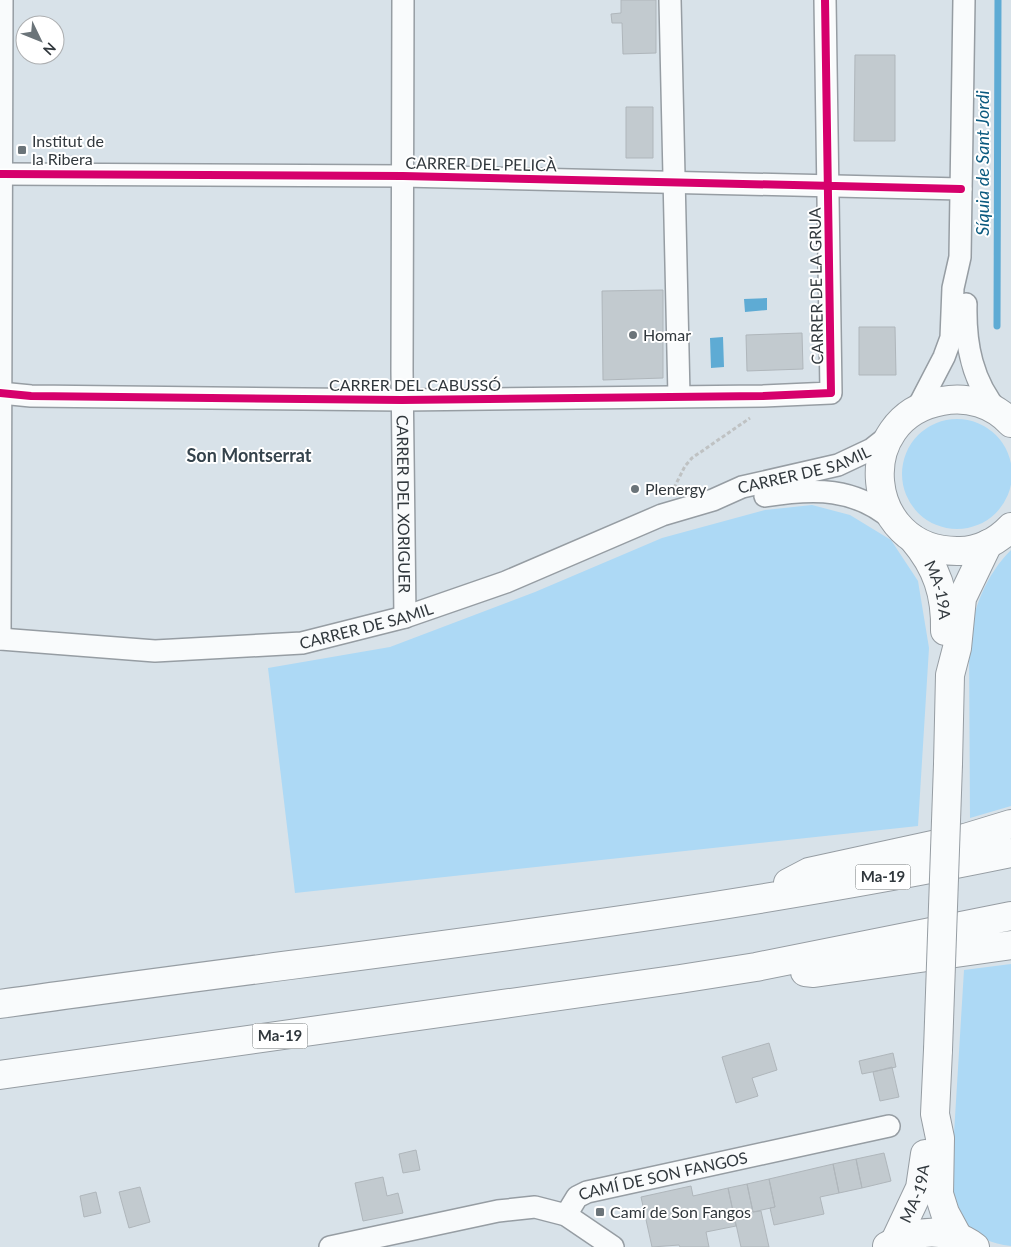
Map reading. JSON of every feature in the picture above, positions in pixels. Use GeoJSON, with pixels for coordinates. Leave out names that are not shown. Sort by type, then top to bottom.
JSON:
{"type":"FeatureCollection","features":[{"type":"Feature","properties":{"kind":"main road"},"geometry":{"type":"LineString","coordinates":[[891,434],[906,417],[917,409],[928,404],[952,399],[976,402],[1005,418]]}},
{"type":"Feature","properties":{"kind":"main road","name":"MA-19A"},"geometry":{"type":"LineString","coordinates":[[891,434],[881,460],[879,485],[882,498],[904,530],[930,561],[941,588],[946,613],[945,649],[950,675],[935,1114],[940,1138],[939,1194],[945,1213],[967,1242]]}},
{"type":"Feature","properties":{"kind":"main road"},"geometry":{"type":"LineString","coordinates":[[904,530],[925,546],[950,551],[975,550],[988,544],[1011,527]]}},
{"type":"Feature","properties":{"kind":"main road","name":"MA-19A"},"geometry":{"type":"LineString","coordinates":[[950,675],[957,648],[962,598],[988,544]]}},
{"type":"Feature","properties":{"kind":"main road"},"geometry":{"type":"LineString","coordinates":[[756,901],[809,872],[964,838],[1011,824]]}},
{"type":"Feature","properties":{"kind":"main road","name":"Ma-19"},"geometry":{"type":"LineString","coordinates":[[0,1004],[496,939],[756,901],[1011,853]]}},
{"type":"Feature","properties":{"kind":"main road","name":"Ma-19"},"geometry":{"type":"LineString","coordinates":[[0,1075],[474,1009],[756,967],[1011,916]]}},
{"type":"Feature","properties":{"kind":"main road"},"geometry":{"type":"LineString","coordinates":[[756,967],[814,973],[1011,945]]}},
{"type":"Feature","properties":{"kind":"main road","name":"MA-19A"},"geometry":{"type":"LineString","coordinates":[[891,1244],[920,1188],[927,1137],[935,1114]]}},
{"type":"Feature","properties":{"kind":"main road"},"geometry":{"type":"LineString","coordinates":[[891,1244],[908,1236],[932,1232],[967,1242]]}},
{"type":"Feature","properties":{"kind":"street"},"geometry":{"type":"LineString","coordinates":[[0,639],[2,0]]}},
{"type":"Feature","properties":{"kind":"street","name":"CARRER DEL XORIGUER"},"geometry":{"type":"LineString","coordinates":[[403,0],[402,400],[405,617]]}},
{"type":"Feature","properties":{"kind":"street"},"geometry":{"type":"LineString","coordinates":[[670,0],[676,182],[679,396]]}},
{"type":"Feature","properties":{"kind":"street","name":"CARRER DE LA GRUA"},"geometry":{"type":"LineString","coordinates":[[825,0],[831,393]]}},
{"type":"Feature","properties":{"kind":"street"},"geometry":{"type":"LineString","coordinates":[[964,0],[960,257],[966,289],[966,324],[970,356],[982,387],[1005,418]]}},
{"type":"Feature","properties":{"kind":"street","name":"CARRER DEL PELICÀ"},"geometry":{"type":"LineString","coordinates":[[1,174],[403,176],[961,189]]}},
{"type":"Feature","properties":{"kind":"street"},"geometry":{"type":"LineString","coordinates":[[917,409],[948,347],[953,322],[953,288],[960,257]]}},
{"type":"Feature","properties":{"kind":"street","name":"CARRER DEL CABUSSÓ"},"geometry":{"type":"LineString","coordinates":[[1,393],[31,396],[402,400],[763,396],[831,393]]}},
{"type":"Feature","properties":{"kind":"street","name":"CARRER DE SAMIL"},"geometry":{"type":"LineString","coordinates":[[0,639],[155,651],[302,643],[405,617],[506,582],[662,516],[713,500],[742,488],[838,465],[872,449],[891,434]]}},
{"type":"Feature","properties":{"kind":"street","name":"CARRER DE SAMIL"},"geometry":{"type":"LineString","coordinates":[[713,500],[744,499],[790,492],[833,493],[856,497],[869,503],[904,530]]}},
{"type":"Feature","properties":{"kind":"street","name":"CAMÍ DE SON FANGOS"},"geometry":{"type":"LineString","coordinates":[[330,1247],[524,1207],[546,1208],[566,1215],[577,1197],[587,1192],[889,1126]]}},
{"type":"Feature","properties":{"kind":"street"},"geometry":{"type":"LineString","coordinates":[[566,1215],[613,1247]]}},
{"type":"Feature","properties":{"kind":"path"},"geometry":{"type":"LineString","coordinates":[[662,516],[685,466],[702,449],[748,421],[763,396]]}},
{"type":"Feature","properties":{"kind":"shaded area"},"geometry":{"type":"Polygon","coordinates":[[[767,298],[767,310],[745,312],[744,299],[767,298]]]}},
{"type":"Feature","properties":{"kind":"shaded area"},"geometry":{"type":"Polygon","coordinates":[[[723,337],[724,367],[711,368],[710,338],[723,337]]]}},
{"type":"Feature","properties":{"kind":"shaded area"},"geometry":{"type":"Polygon","coordinates":[[[957,419],[978,423],[996,435],[1008,453],[1012,474],[1008,495],[996,513],[978,525],[957,529],[936,525],[918,513],[906,495],[902,474],[906,453],[918,435],[936,423],[957,419]]]}},
{"type":"Feature","properties":{"kind":"shaded area"},"geometry":{"type":"Polygon","coordinates":[[[812,505],[850,515],[891,540],[918,581],[929,648],[918,826],[295,893],[268,668],[390,647],[535,592],[662,538],[765,510],[812,505]]]}},
{"type":"Feature","properties":{"kind":"shaded area"},"geometry":{"type":"Polygon","coordinates":[[[1011,550],[1011,806],[970,818],[969,643],[977,605],[982,593],[994,570],[1011,550]]]}},
{"type":"Feature","properties":{"kind":"shaded area"},"geometry":{"type":"Polygon","coordinates":[[[1011,964],[1011,1246],[986,1240],[969,1226],[963,1218],[951,1183],[964,970],[1011,964]]]}},
{"type":"Feature","properties":{"kind":"building"},"geometry":{"type":"Polygon","coordinates":[[[621,0],[656,0],[656,53],[623,54],[622,23],[612,23],[611,14],[621,13],[621,0]]]}},
{"type":"Feature","properties":{"kind":"building"},"geometry":{"type":"Polygon","coordinates":[[[855,55],[895,55],[895,141],[854,141],[855,55]]]}},
{"type":"Feature","properties":{"kind":"building"},"geometry":{"type":"Polygon","coordinates":[[[626,107],[653,107],[653,158],[626,158],[626,107]]]}},
{"type":"Feature","properties":{"kind":"building","name":"Homar"},"geometry":{"type":"Polygon","coordinates":[[[663,290],[663,378],[603,380],[602,291],[663,290]]]}},
{"type":"Feature","properties":{"kind":"building"},"geometry":{"type":"Polygon","coordinates":[[[859,327],[895,327],[896,375],[859,375],[859,327]]]}},
{"type":"Feature","properties":{"kind":"building"},"geometry":{"type":"Polygon","coordinates":[[[802,333],[803,369],[747,371],[746,335],[802,333]]]}},
{"type":"Feature","properties":{"kind":"building"},"geometry":{"type":"Polygon","coordinates":[[[769,1043],[777,1070],[752,1078],[758,1096],[736,1103],[722,1057],[769,1043]]]}},
{"type":"Feature","properties":{"kind":"building"},"geometry":{"type":"Polygon","coordinates":[[[893,1053],[896,1067],[862,1074],[859,1061],[893,1053]]]}},
{"type":"Feature","properties":{"kind":"building"},"geometry":{"type":"Polygon","coordinates":[[[892,1067],[899,1097],[880,1101],[873,1072],[892,1067]]]}},
{"type":"Feature","properties":{"kind":"building"},"geometry":{"type":"Polygon","coordinates":[[[416,1150],[420,1170],[403,1173],[399,1154],[416,1150]]]}},
{"type":"Feature","properties":{"kind":"building"},"geometry":{"type":"Polygon","coordinates":[[[884,1153],[891,1181],[862,1188],[856,1159],[884,1153]]]}},
{"type":"Feature","properties":{"kind":"building"},"geometry":{"type":"Polygon","coordinates":[[[856,1159],[862,1188],[839,1193],[833,1164],[856,1159]]]}},
{"type":"Feature","properties":{"kind":"building"},"geometry":{"type":"Polygon","coordinates":[[[833,1164],[839,1193],[820,1197],[824,1214],[774,1225],[770,1208],[775,1207],[769,1179],[833,1164]]]}},
{"type":"Feature","properties":{"kind":"building"},"geometry":{"type":"Polygon","coordinates":[[[383,1177],[387,1196],[398,1193],[403,1213],[363,1221],[355,1183],[383,1177]]]}},
{"type":"Feature","properties":{"kind":"building"},"geometry":{"type":"Polygon","coordinates":[[[769,1179],[775,1207],[753,1212],[747,1184],[769,1179]]]}},
{"type":"Feature","properties":{"kind":"building"},"geometry":{"type":"Polygon","coordinates":[[[747,1184],[753,1212],[761,1211],[769,1247],[741,1247],[728,1188],[747,1184]]]}},
{"type":"Feature","properties":{"kind":"building"},"geometry":{"type":"Polygon","coordinates":[[[691,1186],[693,1196],[728,1188],[736,1226],[706,1232],[709,1247],[680,1247],[679,1245],[652,1247],[641,1197],[691,1186]]]}},
{"type":"Feature","properties":{"kind":"building"},"geometry":{"type":"Polygon","coordinates":[[[140,1187],[150,1222],[129,1228],[119,1192],[140,1187]]]}},
{"type":"Feature","properties":{"kind":"building"},"geometry":{"type":"Polygon","coordinates":[[[96,1192],[101,1213],[84,1217],[80,1196],[96,1192]]]}},
{"type":"Feature","properties":{"kind":"waterway","name":"Síquia de Sant Jordi"},"geometry":{"type":"LineString","coordinates":[[997,326],[998,0]]}},
{"type":"Feature","properties":{"kind":"cycle path"},"geometry":{"type":"LineString","coordinates":[[0,393],[31,396],[402,400],[763,396],[831,393],[825,0]]}},
{"type":"Feature","properties":{"kind":"cycle path"},"geometry":{"type":"LineString","coordinates":[[1,174],[403,176],[961,189]]}},
{"type":"Feature","properties":{"kind":"place","name":"Institut de la Ribera"},"geometry":{"type":"Point","coordinates":[22,150]}},
{"type":"Feature","properties":{"kind":"place","name":"Homar"},"geometry":{"type":"Point","coordinates":[633,335]}},
{"type":"Feature","properties":{"kind":"place","name":"Plenergy"},"geometry":{"type":"Point","coordinates":[635,489]}},
{"type":"Feature","properties":{"kind":"place","name":"Camí de Son Fangos"},"geometry":{"type":"Point","coordinates":[600,1212]}},
{"type":"Feature","properties":{"kind":"district","name":"Son Montserrat"},"geometry":{"type":"Point","coordinates":[249,456]}}]}
